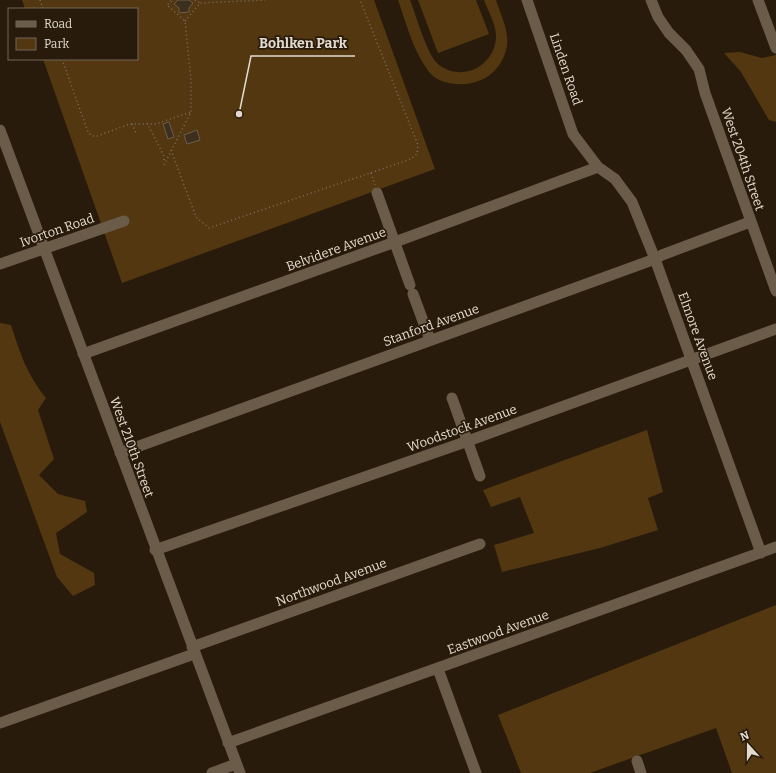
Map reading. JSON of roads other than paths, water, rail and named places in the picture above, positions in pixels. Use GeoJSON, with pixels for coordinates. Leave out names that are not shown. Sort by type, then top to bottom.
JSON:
{"type":"FeatureCollection","features":[{"type":"Feature","properties":{"kind":"street","name":"Linden Road"},"geometry":{"type":"LineString","coordinates":[[527,0],[573,134],[582,146]]}},
{"type":"Feature","properties":{"kind":"street","name":"West 204th Street"},"geometry":{"type":"LineString","coordinates":[[651,0],[658,17],[669,33],[686,50],[699,69],[750,222],[776,290]]}},
{"type":"Feature","properties":{"kind":"street"},"geometry":{"type":"LineString","coordinates":[[758,0],[776,48]]}},
{"type":"Feature","properties":{"kind":"street","name":"West 210th Street"},"geometry":{"type":"LineString","coordinates":[[0,130],[238,769]]}},
{"type":"Feature","properties":{"kind":"street","name":"Elmore Avenue"},"geometry":{"type":"LineString","coordinates":[[582,146],[598,167],[615,179],[632,202],[655,259],[761,553]]}},
{"type":"Feature","properties":{"kind":"street","name":"Belvidere Avenue"},"geometry":{"type":"LineString","coordinates":[[83,354],[395,242],[598,167]]}},
{"type":"Feature","properties":{"kind":"street"},"geometry":{"type":"LineString","coordinates":[[378,193],[430,340]]}},
{"type":"Feature","properties":{"kind":"street","name":"Ivorton Road"},"geometry":{"type":"LineString","coordinates":[[0,264],[124,222]]}},
{"type":"Feature","properties":{"kind":"street","name":"Stanford Avenue"},"geometry":{"type":"LineString","coordinates":[[120,453],[655,259],[750,222]]}},
{"type":"Feature","properties":{"kind":"street","name":"Woodstock Avenue"},"geometry":{"type":"LineString","coordinates":[[156,550],[468,441],[776,328]]}},
{"type":"Feature","properties":{"kind":"street"},"geometry":{"type":"LineString","coordinates":[[452,398],[480,476]]}},
{"type":"Feature","properties":{"kind":"street","name":"Northwood Avenue"},"geometry":{"type":"LineString","coordinates":[[0,723],[480,544]]}},
{"type":"Feature","properties":{"kind":"street","name":"Eastwood Avenue"},"geometry":{"type":"LineString","coordinates":[[228,743],[776,547]]}},
{"type":"Feature","properties":{"kind":"street"},"geometry":{"type":"LineString","coordinates":[[438,669],[476,773]]}},
{"type":"Feature","properties":{"kind":"street"},"geometry":{"type":"LineString","coordinates":[[636,761],[641,773]]}},
{"type":"Feature","properties":{"kind":"street"},"geometry":{"type":"LineString","coordinates":[[212,773],[238,769]]}},
{"type":"Feature","properties":{"kind":"place","name":"Bohlken Park"},"geometry":{"type":"Point","coordinates":[239,114]}}]}
